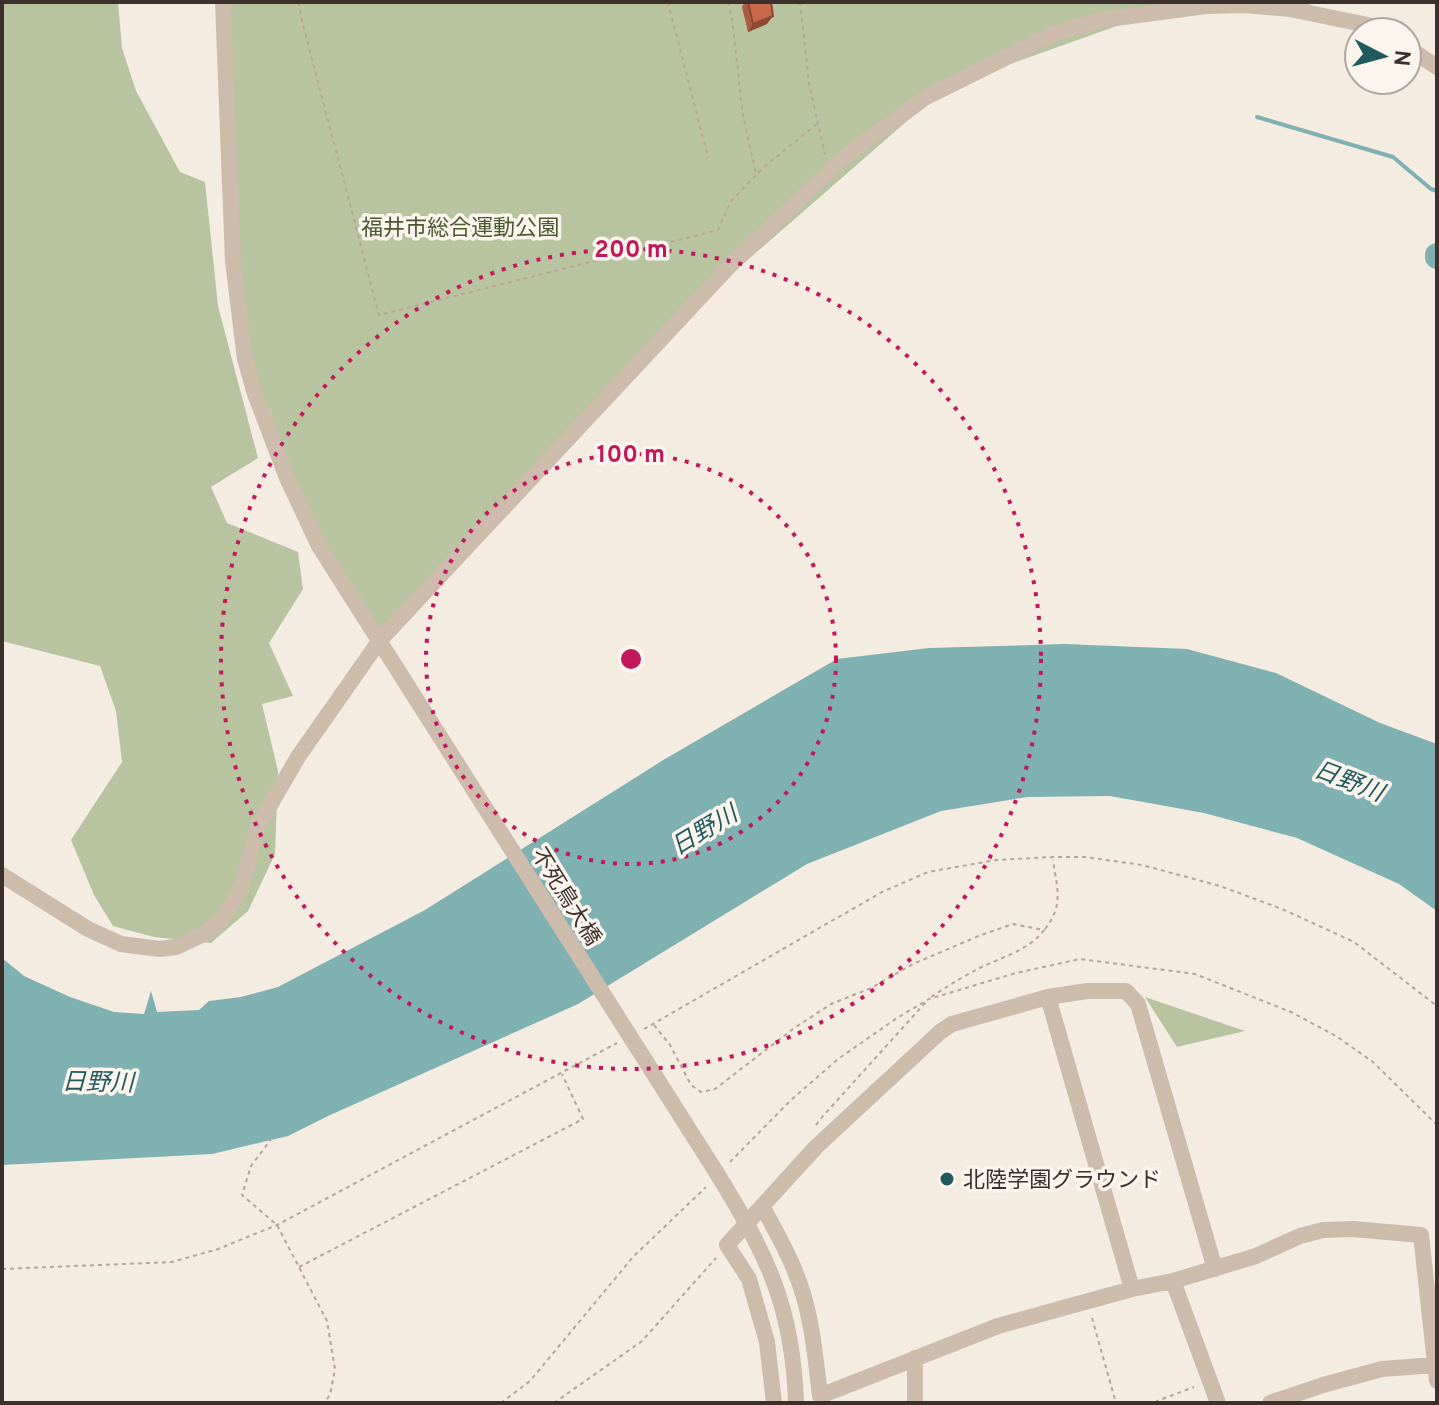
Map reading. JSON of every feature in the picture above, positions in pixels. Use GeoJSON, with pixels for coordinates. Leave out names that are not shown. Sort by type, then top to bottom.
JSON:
{"type":"FeatureCollection","features":[{"type":"Feature","properties":{"kind":"street","name":"不死鳥大橋"},"geometry":{"type":"LineString","coordinates":[[223,2],[233,261],[245,359],[287,478],[319,546],[757,1240],[780,1296],[794,1357],[796,1403]]}},
{"type":"Feature","properties":{"kind":"street"},"geometry":{"type":"LineString","coordinates":[[2,875],[88,929],[121,944],[160,949],[176,947],[204,934],[222,919],[241,889],[258,826],[298,757],[380,640],[735,260],[848,154],[926,97],[1056,33],[1101,20],[1206,6],[1244,5],[1309,8],[1343,17]]}},
{"type":"Feature","properties":{"kind":"street"},"geometry":{"type":"LineString","coordinates":[[774,1403],[767,1342],[749,1279],[727,1245],[816,1147],[952,1024],[1048,997],[1087,991],[1126,991],[1138,1004],[1215,1269]]}},
{"type":"Feature","properties":{"kind":"street"},"geometry":{"type":"LineString","coordinates":[[1048,997],[1132,1289]]}},
{"type":"Feature","properties":{"kind":"street"},"geometry":{"type":"LineString","coordinates":[[762,1206],[783,1244],[803,1294],[814,1338],[820,1396],[998,1326],[1215,1269],[1256,1256],[1300,1236],[1323,1230],[1353,1229],[1421,1235],[1436,1373],[1382,1369],[1270,1403]]}},
{"type":"Feature","properties":{"kind":"street"},"geometry":{"type":"LineString","coordinates":[[1173,1281],[1218,1403]]}},
{"type":"Feature","properties":{"kind":"street"},"geometry":{"type":"LineString","coordinates":[[915,1358],[915,1403]]}},
{"type":"Feature","properties":{"kind":"path"},"geometry":{"type":"LineString","coordinates":[[299,2],[379,315],[718,230],[731,201],[818,123]]}},
{"type":"Feature","properties":{"kind":"path"},"geometry":{"type":"LineString","coordinates":[[668,2],[708,158]]}},
{"type":"Feature","properties":{"kind":"path"},"geometry":{"type":"LineString","coordinates":[[728,2],[743,115],[757,175]]}},
{"type":"Feature","properties":{"kind":"path"},"geometry":{"type":"LineString","coordinates":[[800,2],[809,83],[829,171]]}},
{"type":"Feature","properties":{"kind":"path"},"geometry":{"type":"LineString","coordinates":[[816,1126],[929,999],[976,970],[1037,940],[1054,918],[1059,901],[1053,857]]}},
{"type":"Feature","properties":{"kind":"path"},"geometry":{"type":"LineString","coordinates":[[640,1031],[882,892],[928,872],[996,860],[1053,857],[1085,857],[1142,865],[1220,886],[1282,909],[1354,942],[1437,1006]]}},
{"type":"Feature","properties":{"kind":"path"},"geometry":{"type":"LineString","coordinates":[[653,1024],[670,1045],[691,1085],[701,1092],[715,1089],[831,1004],[871,988],[913,964],[1013,924],[1044,930]]}},
{"type":"Feature","properties":{"kind":"path"},"geometry":{"type":"LineString","coordinates":[[2,1269],[172,1262],[218,1249],[277,1225],[627,1038]]}},
{"type":"Feature","properties":{"kind":"path"},"geometry":{"type":"LineString","coordinates":[[299,1267],[583,1119],[561,1073]]}},
{"type":"Feature","properties":{"kind":"path"},"geometry":{"type":"LineString","coordinates":[[272,1138],[251,1166],[242,1195],[277,1225],[327,1321],[335,1369],[330,1395],[324,1403]]}},
{"type":"Feature","properties":{"kind":"path"},"geometry":{"type":"LineString","coordinates":[[501,1403],[530,1381],[633,1257],[718,1175]]}},
{"type":"Feature","properties":{"kind":"path"},"geometry":{"type":"LineString","coordinates":[[554,1403],[642,1341],[727,1245]]}},
{"type":"Feature","properties":{"kind":"path"},"geometry":{"type":"LineString","coordinates":[[1087,1301],[1116,1403]]}},
{"type":"Feature","properties":{"kind":"path"},"geometry":{"type":"LineString","coordinates":[[1156,1403],[1210,1381]]}},
{"type":"Feature","properties":{"kind":"green space"},"geometry":{"type":"Polygon","coordinates":[[[2,2],[118,2],[122,48],[136,91],[180,172],[205,182],[218,306],[258,458],[211,487],[227,523],[298,552],[303,589],[269,643],[293,696],[262,704],[278,771],[275,854],[248,911],[211,943],[154,937],[113,926],[94,895],[71,840],[122,762],[116,711],[100,666],[2,641],[2,2]]]}},
{"type":"Feature","properties":{"kind":"green space","name":"福井市総合運動公園"},"geometry":{"type":"Polygon","coordinates":[[[223,2],[1310,2],[1308,14],[1290,9],[1153,13],[946,87],[681,318],[380,640],[287,478],[271,413],[245,359],[223,2]]]}},
{"type":"Feature","properties":{"kind":"green space"},"geometry":{"type":"Polygon","coordinates":[[[1145,997],[1245,1031],[1177,1047],[1145,997]]]}},
{"type":"Feature","properties":{"kind":"water","name":"日野川"},"geometry":{"type":"Polygon","coordinates":[[[1065,644],[1187,649],[1276,673],[1380,723],[1437,744],[1437,911],[1399,884],[1297,838],[1204,813],[1110,796],[1027,797],[941,811],[807,864],[578,1004],[288,1136],[212,1154],[2,1165],[2,958],[24,976],[70,997],[114,1012],[144,1014],[151,991],[157,1012],[199,1010],[209,1001],[241,997],[278,987],[425,910],[665,759],[837,659],[929,648],[1065,644]]]}},
{"type":"Feature","properties":{"kind":"building"},"geometry":{"type":"Polygon","coordinates":[[[748,2],[771,2],[773,16],[753,24],[748,2]]]}},
{"type":"Feature","properties":{"kind":"waterway"},"geometry":{"type":"LineString","coordinates":[[1257,117],[1393,157],[1437,191]]}},
{"type":"Feature","properties":{"kind":"place","name":"北陸学園グラウンド"},"geometry":{"type":"Point","coordinates":[947,1179]}}]}
